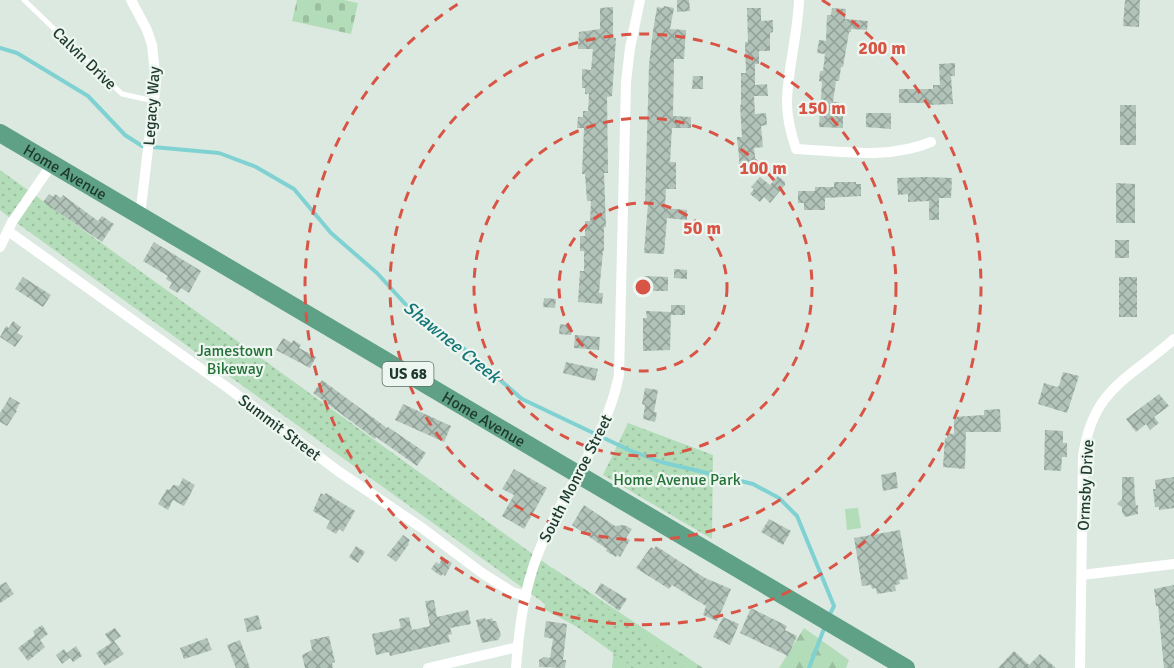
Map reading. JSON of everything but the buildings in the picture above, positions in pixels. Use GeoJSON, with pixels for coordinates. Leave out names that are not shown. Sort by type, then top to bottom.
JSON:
{"type":"FeatureCollection","features":[{"type":"Feature","properties":{"kind":"main road","name":"Home Avenue"},"geometry":{"type":"LineString","coordinates":[[0,133],[906,668]]}},
{"type":"Feature","properties":{"kind":"street","name":"Legacy Way"},"geometry":{"type":"LineString","coordinates":[[131,0],[147,30],[152,45],[156,82],[140,216]]}},
{"type":"Feature","properties":{"kind":"street","name":"South Monroe Street"},"geometry":{"type":"LineString","coordinates":[[516,668],[526,596],[539,550],[577,473],[605,424],[614,400],[621,362],[626,82],[640,0]]}},
{"type":"Feature","properties":{"kind":"street"},"geometry":{"type":"LineString","coordinates":[[799,0],[787,97],[788,115],[796,149],[819,152],[890,153],[912,149],[931,142]]}},
{"type":"Feature","properties":{"kind":"street"},"geometry":{"type":"LineString","coordinates":[[0,247],[52,164]]}},
{"type":"Feature","properties":{"kind":"street","name":"Summit Street"},"geometry":{"type":"LineString","coordinates":[[8,231],[482,573],[512,592],[526,596]]}},
{"type":"Feature","properties":{"kind":"street","name":"Ormsby Drive"},"geometry":{"type":"LineString","coordinates":[[1080,668],[1083,456],[1088,430],[1101,402],[1114,386],[1174,339]]}},
{"type":"Feature","properties":{"kind":"street"},"geometry":{"type":"LineString","coordinates":[[1082,575],[1174,564]]}},
{"type":"Feature","properties":{"kind":"street"},"geometry":{"type":"LineString","coordinates":[[428,668],[518,647]]}},
{"type":"Feature","properties":{"kind":"lane","name":"Calvin Drive"},"geometry":{"type":"LineString","coordinates":[[24,0],[122,94],[154,101]]}},
{"type":"Feature","properties":{"kind":"green space"},"geometry":{"type":"Polygon","coordinates":[[[297,0],[344,0],[358,3],[351,34],[292,21],[297,0]]]}},
{"type":"Feature","properties":{"kind":"green space","name":"Jamestown Bikeway"},"geometry":{"type":"Polygon","coordinates":[[[0,170],[602,604],[686,668],[634,668],[10,218],[0,210],[0,170]]]}},
{"type":"Feature","properties":{"kind":"green space","name":"Home Avenue Park"},"geometry":{"type":"Polygon","coordinates":[[[628,423],[713,455],[712,539],[603,475],[628,423]]]}},
{"type":"Feature","properties":{"kind":"green space"},"geometry":{"type":"Polygon","coordinates":[[[858,508],[861,528],[847,530],[845,509],[858,508]]]}},
{"type":"Feature","properties":{"kind":"green space"},"geometry":{"type":"Polygon","coordinates":[[[553,568],[703,668],[612,668],[614,647],[544,609],[553,568]]]}},
{"type":"Feature","properties":{"kind":"green space"},"geometry":{"type":"Polygon","coordinates":[[[804,628],[849,660],[846,668],[779,668],[804,628]]]}},
{"type":"Feature","properties":{"kind":"waterway","name":"Shawnee Creek"},"geometry":{"type":"LineString","coordinates":[[0,48],[17,53],[88,96],[125,135],[142,146],[219,153],[256,167],[294,189],[331,233],[377,273],[419,319],[463,348],[522,399],[629,450],[661,462],[753,484],[779,498],[797,516],[834,606],[829,616]]}},
{"type":"Feature","properties":{"kind":"waterway","name":"Shawnee Creek"},"geometry":{"type":"LineString","coordinates":[[809,668],[825,626]]}}]}
